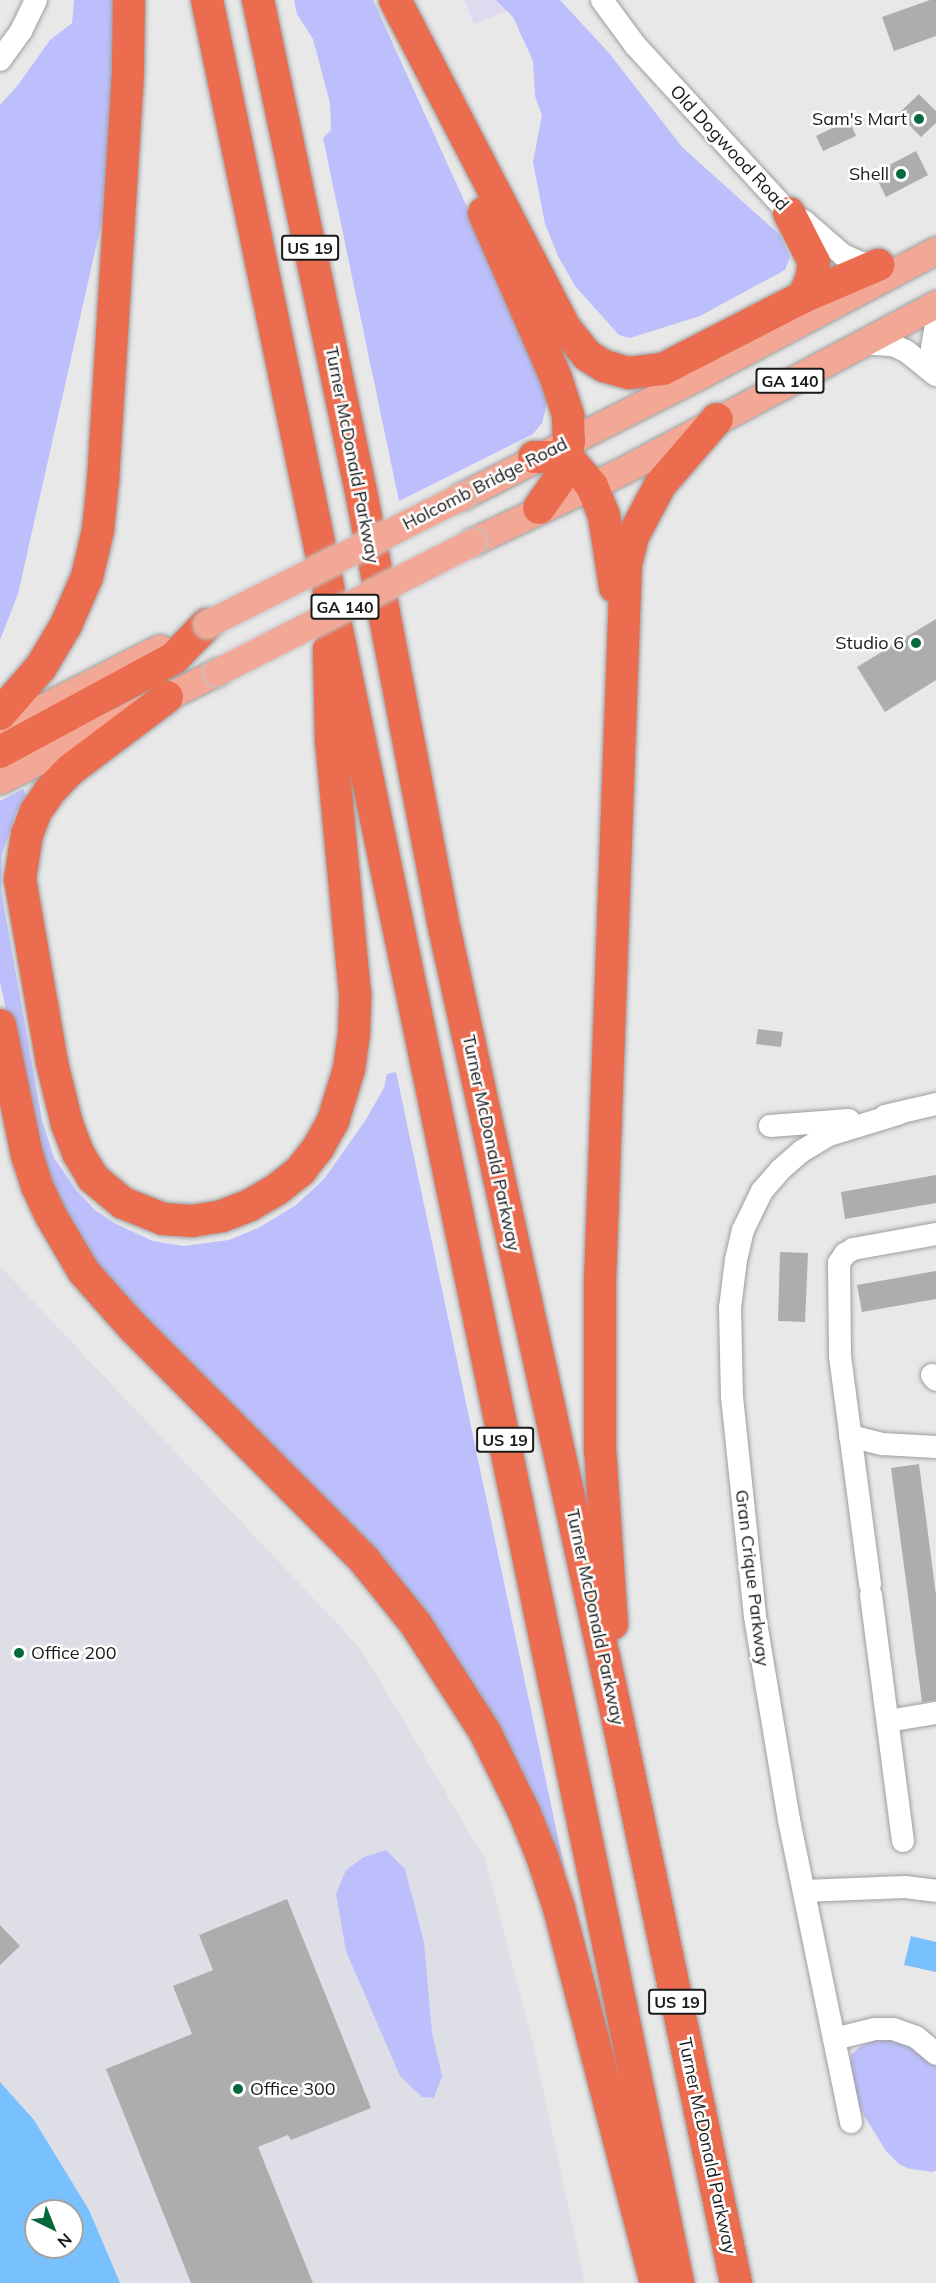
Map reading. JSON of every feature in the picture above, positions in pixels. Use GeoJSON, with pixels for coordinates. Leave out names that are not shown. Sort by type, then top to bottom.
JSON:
{"type":"FeatureCollection","features":[{"type":"Feature","properties":{"kind":"highway"},"geometry":{"type":"LineString","coordinates":[[0,714],[41,668],[66,625],[87,577],[98,530],[103,481],[128,69],[129,0]]}},
{"type":"Feature","properties":{"kind":"highway","name":"US 19"},"geometry":{"type":"LineString","coordinates":[[207,0],[678,2283]]}},
{"type":"Feature","properties":{"kind":"highway","name":"Turner McDonald Parkway"},"geometry":{"type":"LineString","coordinates":[[258,0],[362,497],[445,931],[618,1721],[736,2283]]}},
{"type":"Feature","properties":{"kind":"highway"},"geometry":{"type":"LineString","coordinates":[[394,0],[550,301],[565,328],[588,356],[619,372],[648,373],[663,369],[803,297],[878,265]]}},
{"type":"Feature","properties":{"kind":"highway"},"geometry":{"type":"LineString","coordinates":[[394,0],[556,378],[568,416],[567,451],[558,481],[539,508]]}},
{"type":"Feature","properties":{"kind":"highway"},"geometry":{"type":"LineString","coordinates":[[789,213],[814,262],[811,280],[803,297]]}},
{"type":"Feature","properties":{"kind":"highway"},"geometry":{"type":"LineString","coordinates":[[618,1721],[599,1396],[602,1236],[626,564],[633,536],[660,485],[717,419]]}},
{"type":"Feature","properties":{"kind":"highway"},"geometry":{"type":"LineString","coordinates":[[567,451],[592,486],[604,516],[623,632]]}},
{"type":"Feature","properties":{"kind":"highway"},"geometry":{"type":"LineString","coordinates":[[534,457],[567,451]]}},
{"type":"Feature","properties":{"kind":"highway"},"geometry":{"type":"LineString","coordinates":[[167,697],[70,770],[50,790],[36,811],[27,834],[20,879],[52,1063],[67,1124],[78,1153],[93,1178],[123,1203],[163,1219],[192,1221],[222,1216],[250,1205],[276,1190],[300,1171],[318,1148],[333,1121],[349,1070],[354,1032],[355,994],[331,740],[328,681],[332,597]]}},
{"type":"Feature","properties":{"kind":"highway"},"geometry":{"type":"LineString","coordinates":[[0,752],[174,658],[207,624]]}},
{"type":"Feature","properties":{"kind":"highway"},"geometry":{"type":"LineString","coordinates":[[0,1025],[27,1155],[37,1186],[51,1216],[84,1272],[132,1326],[364,1560],[416,1623],[485,1732],[535,1838],[559,1908],[656,2283]]}},
{"type":"Feature","properties":{"kind":"main road","name":"Holcomb Bridge Road"},"geometry":{"type":"LineString","coordinates":[[567,451],[936,249]]}},
{"type":"Feature","properties":{"kind":"main road"},"geometry":{"type":"LineString","coordinates":[[878,265],[936,249]]}},
{"type":"Feature","properties":{"kind":"main road","name":"GA 140"},"geometry":{"type":"LineString","coordinates":[[0,780],[539,508],[592,486],[936,304]]}},
{"type":"Feature","properties":{"kind":"main road","name":"Holcomb Bridge Road"},"geometry":{"type":"LineString","coordinates":[[0,729],[462,496],[534,457]]}},
{"type":"Feature","properties":{"kind":"street"},"geometry":{"type":"LineString","coordinates":[[0,60],[21,31],[36,0]]}},
{"type":"Feature","properties":{"kind":"street","name":"Old Dogwood Road"},"geometry":{"type":"LineString","coordinates":[[602,0],[642,53],[789,213],[805,222],[843,255],[861,263],[878,265]]}},
{"type":"Feature","properties":{"kind":"street"},"geometry":{"type":"LineString","coordinates":[[936,325],[932,348],[936,358]]}},
{"type":"Feature","properties":{"kind":"street"},"geometry":{"type":"LineString","coordinates":[[862,343],[893,345],[906,351],[936,375]]}},
{"type":"Feature","properties":{"kind":"street"},"geometry":{"type":"LineString","coordinates":[[770,1126],[897,1114],[936,1104]]}},
{"type":"Feature","properties":{"kind":"street","name":"Gran Crique Parkway"},"geometry":{"type":"LineString","coordinates":[[851,2122],[776,1746],[747,1550],[732,1395],[731,1291],[737,1252],[748,1217],[762,1191],[780,1170],[802,1151],[829,1135],[897,1114]]}},
{"type":"Feature","properties":{"kind":"street"},"geometry":{"type":"LineString","coordinates":[[903,1841],[839,1345],[838,1268],[841,1258],[853,1249],[936,1234]]}},
{"type":"Feature","properties":{"kind":"street"},"geometry":{"type":"LineString","coordinates":[[850,1436],[883,1444],[936,1446]]}},
{"type":"Feature","properties":{"kind":"street"},"geometry":{"type":"LineString","coordinates":[[888,1721],[936,1713]]}},
{"type":"Feature","properties":{"kind":"street"},"geometry":{"type":"LineString","coordinates":[[804,1892],[905,1887],[936,1891]]}},
{"type":"Feature","properties":{"kind":"street"},"geometry":{"type":"LineString","coordinates":[[834,2039],[875,2029],[893,2029],[916,2037],[936,2054]]}},
{"type":"Feature","properties":{"kind":"shaded area"},"geometry":{"type":"Polygon","coordinates":[[[74,0],[116,0],[118,27],[105,207],[18,594],[0,640],[0,105],[18,85],[50,40],[72,23],[74,0]]]}},
{"type":"Feature","properties":{"kind":"shaded area"},"geometry":{"type":"Polygon","coordinates":[[[294,0],[373,0],[541,370],[549,395],[542,423],[533,434],[399,501],[323,138],[331,130],[330,103],[313,39],[297,14],[294,0]]]}},
{"type":"Feature","properties":{"kind":"shaded area"},"geometry":{"type":"Polygon","coordinates":[[[464,0],[511,0],[514,8],[474,24],[464,0]]]}},
{"type":"Feature","properties":{"kind":"shaded area"},"geometry":{"type":"Polygon","coordinates":[[[496,0],[560,0],[609,53],[682,147],[780,235],[790,257],[785,270],[700,316],[630,338],[619,335],[575,286],[558,256],[545,224],[533,162],[542,115],[535,96],[533,61],[513,17],[496,0]]]}},
{"type":"Feature","properties":{"kind":"shaded area"},"geometry":{"type":"Polygon","coordinates":[[[23,789],[26,795],[16,813],[2,854],[1,890],[42,1120],[54,1158],[77,1191],[95,1210],[116,1224],[153,1241],[183,1246],[229,1240],[260,1227],[296,1205],[324,1179],[365,1121],[384,1088],[387,1074],[396,1072],[565,1871],[557,1872],[485,1716],[102,1283],[53,1200],[27,1108],[0,982],[0,801],[23,789]]]}},
{"type":"Feature","properties":{"kind":"shaded area"},"geometry":{"type":"Polygon","coordinates":[[[0,1266],[361,1649],[485,1859],[533,2043],[585,2283],[0,2283],[0,1266]]]}},
{"type":"Feature","properties":{"kind":"shaded area"},"geometry":{"type":"Polygon","coordinates":[[[386,1850],[405,1869],[424,1942],[432,2032],[442,2076],[434,2098],[422,2097],[400,2076],[346,1951],[336,1894],[346,1870],[364,1857],[386,1850]]]}},
{"type":"Feature","properties":{"kind":"shaded area"},"geometry":{"type":"Polygon","coordinates":[[[911,1936],[936,1942],[936,1972],[904,1965],[911,1936]]]}},
{"type":"Feature","properties":{"kind":"shaded area"},"geometry":{"type":"Polygon","coordinates":[[[879,2038],[912,2041],[932,2058],[936,2066],[936,2170],[933,2172],[910,2169],[899,2164],[886,2151],[857,2104],[851,2078],[851,2055],[861,2046],[879,2038]]]}},
{"type":"Feature","properties":{"kind":"shaded area"},"geometry":{"type":"Polygon","coordinates":[[[0,2082],[34,2120],[82,2199],[24,2199],[24,2259],[84,2259],[84,2202],[120,2283],[0,2283],[0,2082]]]}},
{"type":"Feature","properties":{"kind":"building"},"geometry":{"type":"Polygon","coordinates":[[[930,0],[936,0],[936,36],[894,51],[882,17],[930,0]]]}},
{"type":"Feature","properties":{"kind":"building","name":"Sam's Mart"},"geometry":{"type":"Polygon","coordinates":[[[919,94],[936,111],[936,123],[921,137],[898,114],[919,94]]]}},
{"type":"Feature","properties":{"kind":"building"},"geometry":{"type":"Polygon","coordinates":[[[849,120],[856,136],[823,151],[816,136],[849,120]]]}},
{"type":"Feature","properties":{"kind":"building","name":"Shell"},"geometry":{"type":"Polygon","coordinates":[[[916,151],[928,175],[886,197],[874,173],[916,151]]]}},
{"type":"Feature","properties":{"kind":"building","name":"Studio 6"},"geometry":{"type":"Polygon","coordinates":[[[936,619],[936,680],[885,712],[857,667],[936,619]]]}},
{"type":"Feature","properties":{"kind":"building"},"geometry":{"type":"Polygon","coordinates":[[[758,1029],[783,1032],[781,1047],[756,1044],[758,1029]]]}},
{"type":"Feature","properties":{"kind":"building"},"geometry":{"type":"Polygon","coordinates":[[[936,1175],[936,1203],[845,1219],[841,1192],[936,1175]]]}},
{"type":"Feature","properties":{"kind":"building"},"geometry":{"type":"Polygon","coordinates":[[[780,1252],[808,1253],[805,1322],[778,1321],[780,1252]]]}},
{"type":"Feature","properties":{"kind":"building"},"geometry":{"type":"Polygon","coordinates":[[[936,1271],[936,1299],[862,1312],[857,1285],[936,1271]]]}},
{"type":"Feature","properties":{"kind":"building"},"geometry":{"type":"Polygon","coordinates":[[[919,1464],[936,1595],[936,1700],[922,1702],[891,1468],[919,1464]]]}},
{"type":"Feature","properties":{"kind":"building","name":"Office 300"},"geometry":{"type":"Polygon","coordinates":[[[287,1899],[371,2108],[291,2140],[288,2135],[258,2147],[313,2283],[191,2283],[106,2069],[192,2034],[173,1986],[213,1970],[199,1935],[287,1899]]]}},
{"type":"Feature","properties":{"kind":"building"},"geometry":{"type":"Polygon","coordinates":[[[0,1925],[20,1946],[0,1965],[0,1925]]]}},
{"type":"Feature","properties":{"kind":"place","name":"Sam's Mart"},"geometry":{"type":"Point","coordinates":[919,119]}},
{"type":"Feature","properties":{"kind":"place","name":"Shell"},"geometry":{"type":"Point","coordinates":[901,174]}},
{"type":"Feature","properties":{"kind":"place","name":"Studio 6"},"geometry":{"type":"Point","coordinates":[916,643]}},
{"type":"Feature","properties":{"kind":"place","name":"Office 200"},"geometry":{"type":"Point","coordinates":[19,1653]}},
{"type":"Feature","properties":{"kind":"place","name":"Office 300"},"geometry":{"type":"Point","coordinates":[238,2089]}}]}
